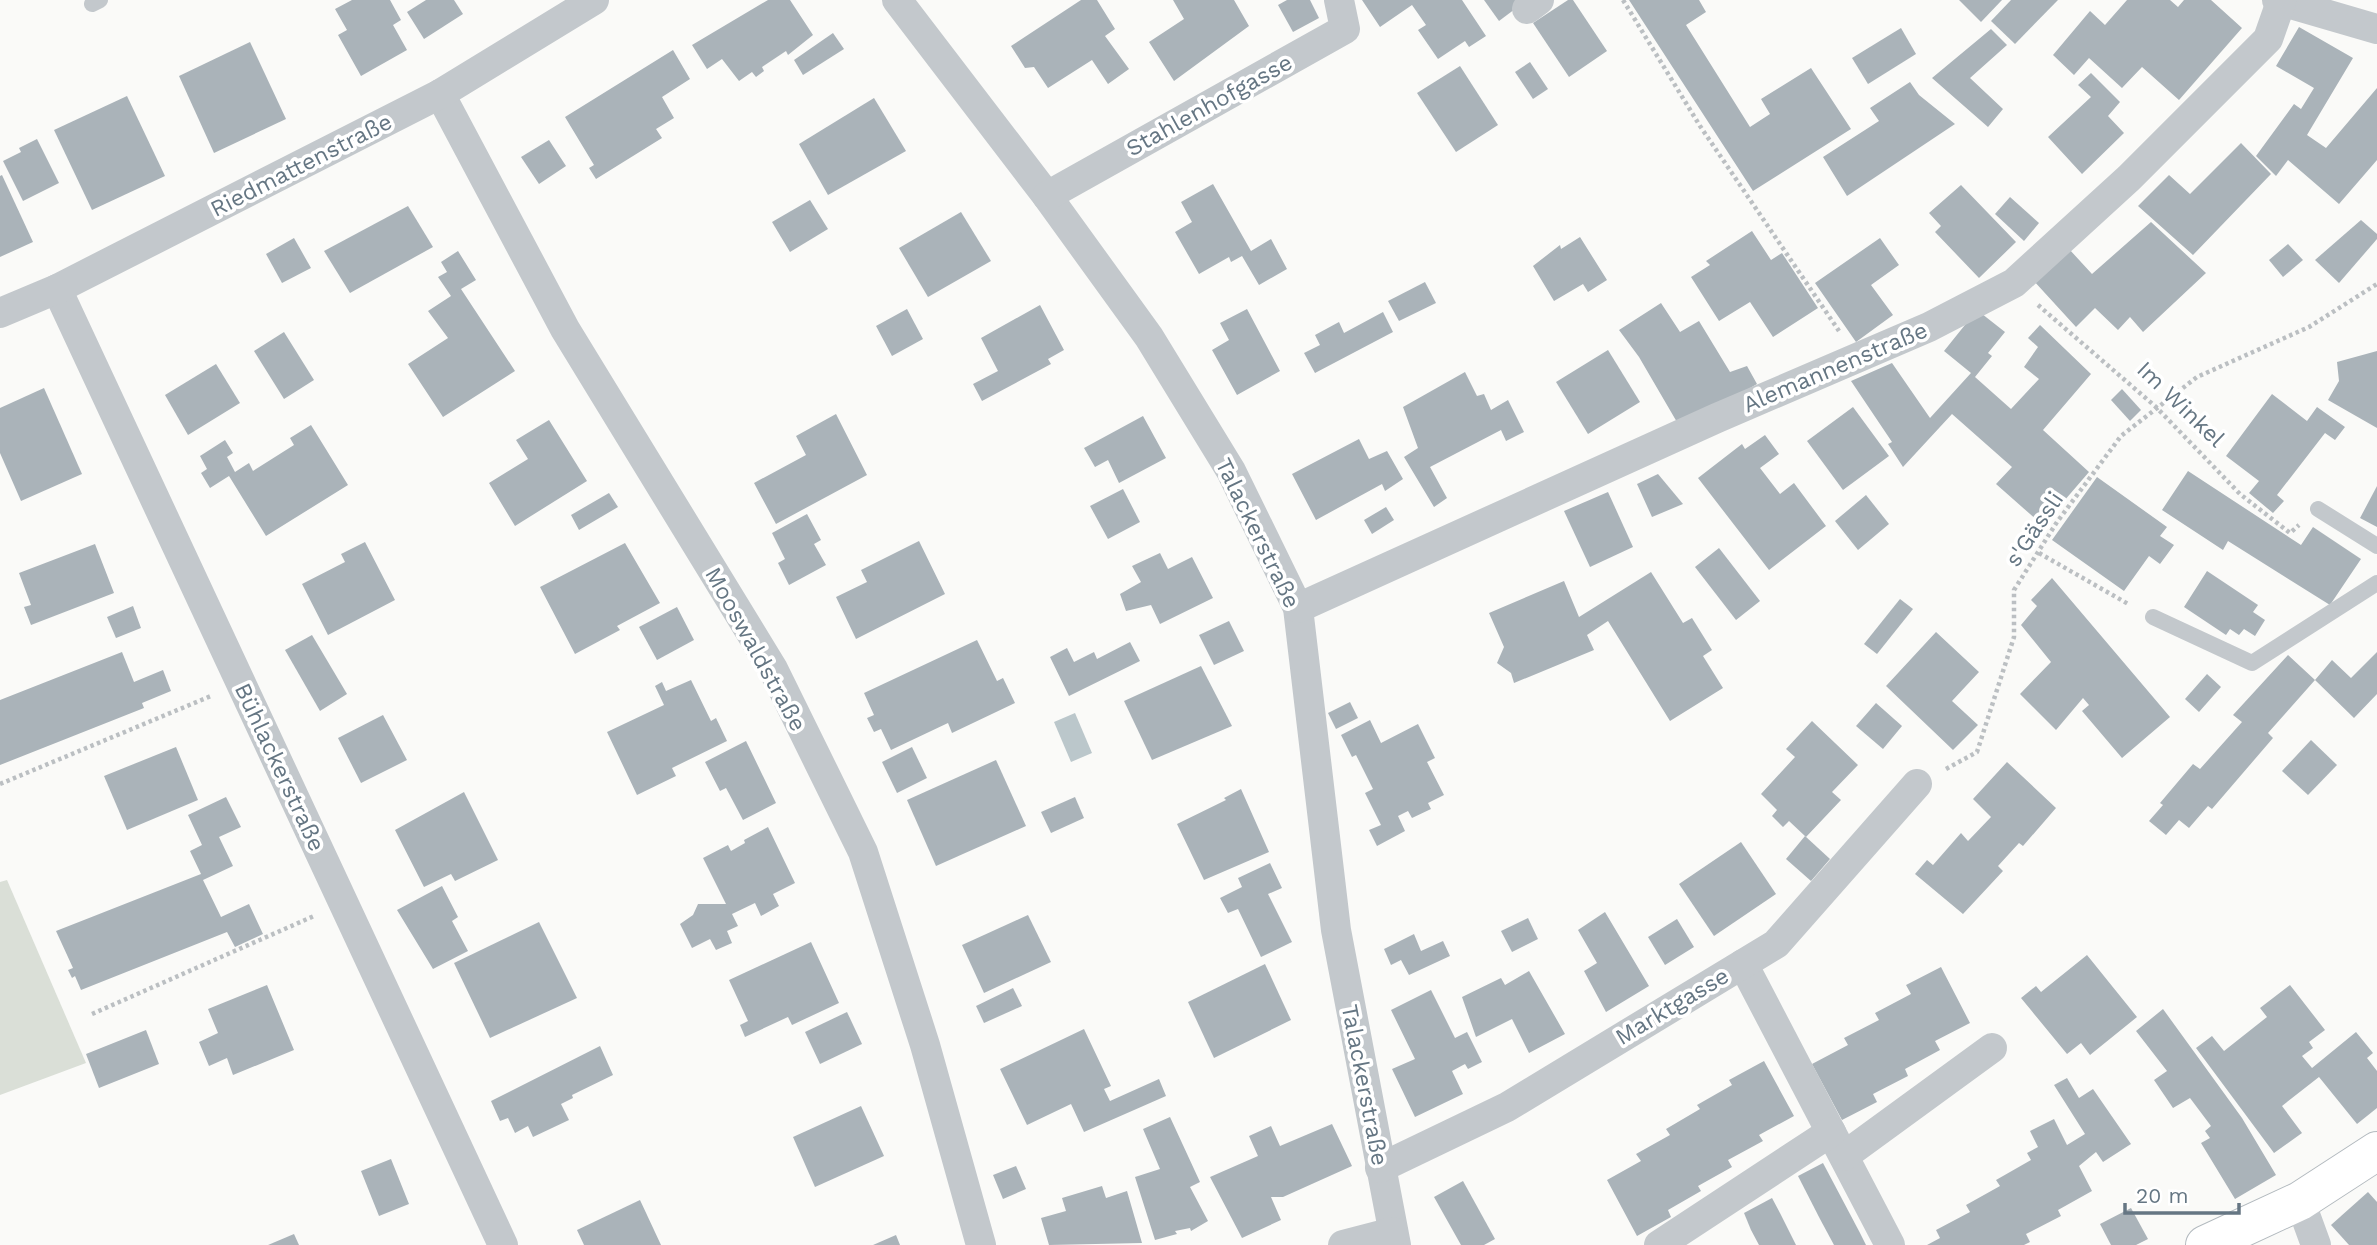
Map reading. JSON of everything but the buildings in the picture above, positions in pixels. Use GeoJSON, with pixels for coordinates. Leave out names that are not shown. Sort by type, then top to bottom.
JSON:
{"type":"FeatureCollection","features":[{"type":"Feature","properties":{"kind":"street","name":"Riedmattenstraße"},"geometry":{"type":"LineString","coordinates":[[0,313],[57,289],[440,94],[594,0]]}},
{"type":"Feature","properties":{"kind":"street","name":"Talackerstraße"},"geometry":{"type":"LineString","coordinates":[[897,0],[1047,196],[1149,337],[1230,471],[1298,608],[1336,930],[1395,1238]]}},
{"type":"Feature","properties":{"kind":"street","name":"Stahlenhofgasse"},"geometry":{"type":"LineString","coordinates":[[1047,196],[1345,29],[1339,0]]}},
{"type":"Feature","properties":{"kind":"street","name":"Alemannenstraße"},"geometry":{"type":"LineString","coordinates":[[1298,608],[1929,327],[2014,283],[2129,178],[2268,39],[2279,1]]}},
{"type":"Feature","properties":{"kind":"street"},"geometry":{"type":"LineString","coordinates":[[2279,1],[2377,29]]}},
{"type":"Feature","properties":{"kind":"street","name":"Mooswaldstraße"},"geometry":{"type":"LineString","coordinates":[[440,94],[565,329],[773,669],[863,852],[925,1045],[981,1245]]}},
{"type":"Feature","properties":{"kind":"street","name":"Bühlackerstraße"},"geometry":{"type":"LineString","coordinates":[[57,289],[503,1245]]}},
{"type":"Feature","properties":{"kind":"street","name":"Marktgasse"},"geometry":{"type":"LineString","coordinates":[[1380,1168],[1507,1107],[1776,944],[1917,784]]}},
{"type":"Feature","properties":{"kind":"street"},"geometry":{"type":"LineString","coordinates":[[1743,964],[1890,1245]]}},
{"type":"Feature","properties":{"kind":"street"},"geometry":{"type":"LineString","coordinates":[[1659,1245],[1837,1144],[1992,1048]]}},
{"type":"Feature","properties":{"kind":"street"},"geometry":{"type":"LineString","coordinates":[[2205,1245],[2300,1201],[2377,1151]]}},
{"type":"Feature","properties":{"kind":"street"},"geometry":{"type":"LineString","coordinates":[[2300,1201],[2316,1245]]}},
{"type":"Feature","properties":{"kind":"street"},"geometry":{"type":"LineString","coordinates":[[1343,1245],[1395,1238]]}},
{"type":"Feature","properties":{"kind":"lane"},"geometry":{"type":"LineString","coordinates":[[2318,509],[2377,546]]}},
{"type":"Feature","properties":{"kind":"lane"},"geometry":{"type":"LineString","coordinates":[[2153,617],[2252,663],[2377,583]]}},
{"type":"Feature","properties":{"kind":"path"},"geometry":{"type":"LineString","coordinates":[[1623,0],[1700,126],[1856,359]]}},
{"type":"Feature","properties":{"kind":"path","name":"Im Winkel"},"geometry":{"type":"LineString","coordinates":[[2014,283],[2156,407],[2240,494],[2290,533],[2318,509]]}},
{"type":"Feature","properties":{"kind":"path","name":"s'Gässli"},"geometry":{"type":"LineString","coordinates":[[1917,784],[1977,752],[2014,637],[2014,590],[2057,522],[2121,436],[2197,377],[2309,327],[2377,284]]}},
{"type":"Feature","properties":{"kind":"path"},"geometry":{"type":"LineString","coordinates":[[2039,553],[2153,617]]}},
{"type":"Feature","properties":{"kind":"path"},"geometry":{"type":"LineString","coordinates":[[0,784],[241,683]]}},
{"type":"Feature","properties":{"kind":"path"},"geometry":{"type":"LineString","coordinates":[[92,1014],[344,903]]}},
{"type":"Feature","properties":{"kind":"shaded area"},"geometry":{"type":"Polygon","coordinates":[[[1075,713],[1092,753],[1071,762],[1054,722],[1075,713]]]}},
{"type":"Feature","properties":{"kind":"shaded area"},"geometry":{"type":"Polygon","coordinates":[[[7,880],[86,1063],[0,1095],[0,882],[7,880]]]}}]}
